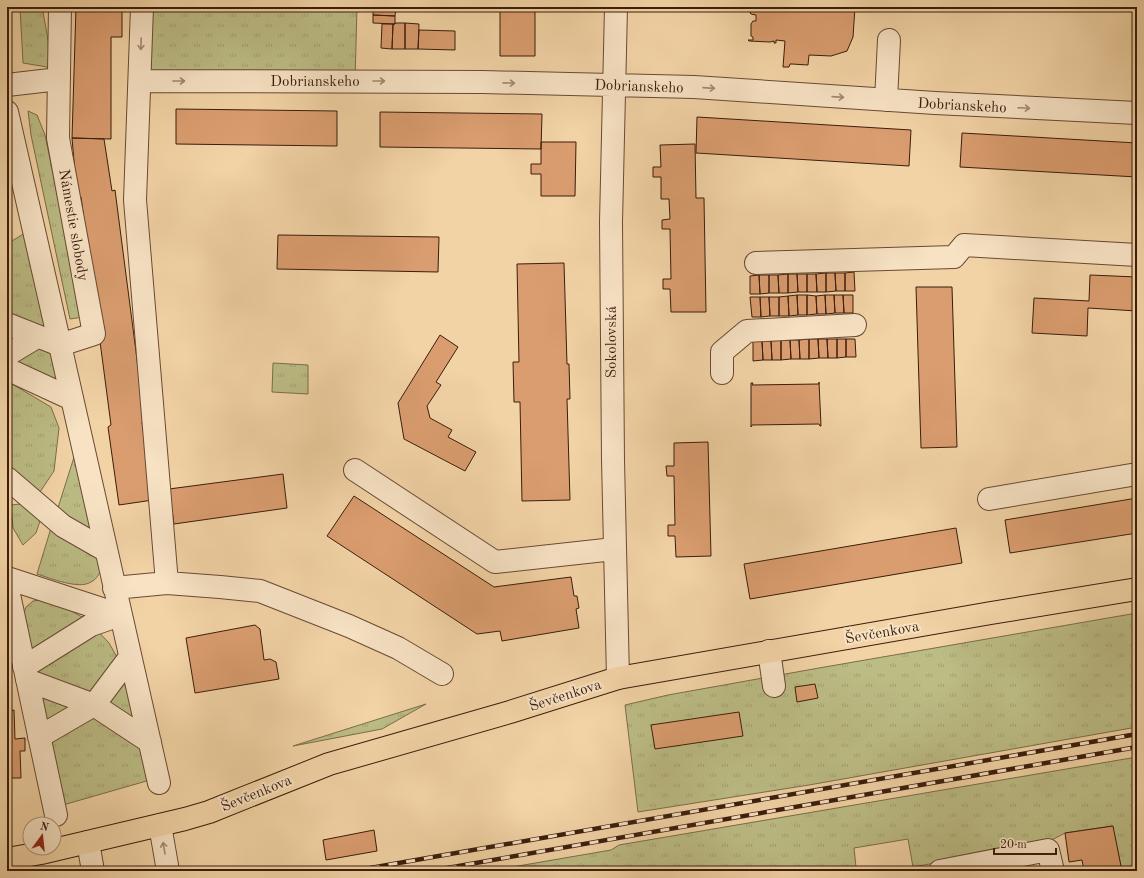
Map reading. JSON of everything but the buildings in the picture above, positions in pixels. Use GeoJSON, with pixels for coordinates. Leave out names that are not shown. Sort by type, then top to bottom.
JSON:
{"type":"FeatureCollection","features":[{"type":"Feature","properties":{"kind":"main road","name":"Ševčenkova"},"geometry":{"type":"LineString","coordinates":[[7,859],[41,853],[209,812],[328,764],[510,712],[618,678],[1137,589]]}},
{"type":"Feature","properties":{"kind":"street","name":"Námestie slobody"},"geometry":{"type":"LineString","coordinates":[[60,7],[58,138],[94,334],[60,345]]}},
{"type":"Feature","properties":{"kind":"street"},"geometry":{"type":"LineString","coordinates":[[142,7],[135,200],[167,583]]}},
{"type":"Feature","properties":{"kind":"street","name":"Sokolovská"},"geometry":{"type":"LineString","coordinates":[[616,7],[611,230],[614,549],[618,678]]}},
{"type":"Feature","properties":{"kind":"street"},"geometry":{"type":"LineString","coordinates":[[886,100],[889,40]]}},
{"type":"Feature","properties":{"kind":"street"},"geometry":{"type":"LineString","coordinates":[[7,85],[59,79]]}},
{"type":"Feature","properties":{"kind":"street","name":"Dobrianskeho"},"geometry":{"type":"LineString","coordinates":[[140,81],[483,82],[694,87],[886,100],[1137,113]]}},
{"type":"Feature","properties":{"kind":"street"},"geometry":{"type":"LineString","coordinates":[[7,112],[11,151],[60,345],[159,783]]}},
{"type":"Feature","properties":{"kind":"street"},"geometry":{"type":"LineString","coordinates":[[756,263],[954,257],[964,245],[1137,255]]}},
{"type":"Feature","properties":{"kind":"street"},"geometry":{"type":"LineString","coordinates":[[7,324],[60,345]]}},
{"type":"Feature","properties":{"kind":"street"},"geometry":{"type":"LineString","coordinates":[[722,373],[722,352],[746,331],[855,325]]}},
{"type":"Feature","properties":{"kind":"street"},"geometry":{"type":"LineString","coordinates":[[7,355],[37,337]]}},
{"type":"Feature","properties":{"kind":"street"},"geometry":{"type":"LineString","coordinates":[[7,369],[72,399]]}},
{"type":"Feature","properties":{"kind":"street"},"geometry":{"type":"LineString","coordinates":[[355,470],[495,562],[614,549]]}},
{"type":"Feature","properties":{"kind":"street"},"geometry":{"type":"LineString","coordinates":[[989,499],[1137,474]]}},
{"type":"Feature","properties":{"kind":"street"},"geometry":{"type":"LineString","coordinates":[[7,478],[63,526],[106,550]]}},
{"type":"Feature","properties":{"kind":"street"},"geometry":{"type":"LineString","coordinates":[[7,578],[120,615]]}},
{"type":"Feature","properties":{"kind":"street"},"geometry":{"type":"LineString","coordinates":[[114,588],[167,583],[260,591],[349,626],[398,648],[442,674]]}},
{"type":"Feature","properties":{"kind":"street"},"geometry":{"type":"LineString","coordinates":[[7,585],[11,622],[26,673],[56,814]]}},
{"type":"Feature","properties":{"kind":"street"},"geometry":{"type":"LineString","coordinates":[[26,673],[91,625],[120,615]]}},
{"type":"Feature","properties":{"kind":"street"},"geometry":{"type":"LineString","coordinates":[[769,651],[774,686]]}},
{"type":"Feature","properties":{"kind":"street"},"geometry":{"type":"LineString","coordinates":[[39,737],[94,705],[130,657]]}},
{"type":"Feature","properties":{"kind":"street"},"geometry":{"type":"LineString","coordinates":[[26,673],[94,705],[150,742]]}},
{"type":"Feature","properties":{"kind":"street"},"geometry":{"type":"LineString","coordinates":[[160,825],[168,871]]}},
{"type":"Feature","properties":{"kind":"street"},"geometry":{"type":"LineString","coordinates":[[88,842],[93,871]]}},
{"type":"Feature","properties":{"kind":"street"},"geometry":{"type":"LineString","coordinates":[[940,871],[1048,850],[1053,871]]}},
{"type":"Feature","properties":{"kind":"green space"},"geometry":{"type":"Polygon","coordinates":[[[20,7],[34,7],[43,12],[53,68],[23,63],[20,7]]]}},
{"type":"Feature","properties":{"kind":"green space"},"geometry":{"type":"Polygon","coordinates":[[[142,7],[265,7],[277,9],[286,7],[357,7],[355,81],[140,81],[142,7]]]}},
{"type":"Feature","properties":{"kind":"green space"},"geometry":{"type":"Polygon","coordinates":[[[28,111],[37,115],[45,135],[83,317],[70,319],[31,135],[28,111]]]}},
{"type":"Feature","properties":{"kind":"green space"},"geometry":{"type":"Polygon","coordinates":[[[25,233],[48,334],[7,317],[7,244],[25,233]]]}},
{"type":"Feature","properties":{"kind":"green space"},"geometry":{"type":"Polygon","coordinates":[[[32,346],[50,349],[60,384],[15,361],[32,346]]]}},
{"type":"Feature","properties":{"kind":"green space"},"geometry":{"type":"Polygon","coordinates":[[[273,363],[308,365],[308,394],[272,392],[273,363]]]}},
{"type":"Feature","properties":{"kind":"green space"},"geometry":{"type":"Polygon","coordinates":[[[7,381],[51,407],[59,428],[54,471],[40,492],[10,470],[7,463],[7,381]]]}},
{"type":"Feature","properties":{"kind":"green space"},"geometry":{"type":"Polygon","coordinates":[[[75,454],[93,533],[56,514],[75,454]]]}},
{"type":"Feature","properties":{"kind":"green space"},"geometry":{"type":"Polygon","coordinates":[[[20,504],[41,518],[36,533],[23,545],[13,528],[11,505],[20,504]]]}},
{"type":"Feature","properties":{"kind":"green space"},"geometry":{"type":"Polygon","coordinates":[[[51,528],[98,555],[102,568],[95,579],[86,584],[79,585],[37,574],[51,528]]]}},
{"type":"Feature","properties":{"kind":"green space"},"geometry":{"type":"Polygon","coordinates":[[[50,599],[89,621],[31,658],[22,618],[26,607],[33,601],[50,599]]]}},
{"type":"Feature","properties":{"kind":"green space"},"geometry":{"type":"Polygon","coordinates":[[[1137,613],[1137,727],[809,785],[638,812],[625,705],[668,695],[1137,613]]]}},
{"type":"Feature","properties":{"kind":"green space"},"geometry":{"type":"Polygon","coordinates":[[[95,628],[109,643],[121,664],[89,694],[35,678],[33,667],[95,628]]]}},
{"type":"Feature","properties":{"kind":"green space"},"geometry":{"type":"Polygon","coordinates":[[[125,673],[138,730],[107,704],[125,673]]]}},
{"type":"Feature","properties":{"kind":"green space"},"geometry":{"type":"Polygon","coordinates":[[[37,688],[82,704],[46,729],[37,688]]]}},
{"type":"Feature","properties":{"kind":"green space"},"geometry":{"type":"Polygon","coordinates":[[[426,704],[382,729],[293,746],[426,704]]]}},
{"type":"Feature","properties":{"kind":"green space"},"geometry":{"type":"Polygon","coordinates":[[[85,713],[141,741],[150,780],[63,805],[47,737],[85,713]]]}},
{"type":"Feature","properties":{"kind":"green space"},"geometry":{"type":"Polygon","coordinates":[[[1137,757],[1137,871],[1122,871],[1112,826],[1065,833],[1046,843],[913,867],[908,839],[854,848],[856,867],[854,871],[489,871],[611,850],[619,845],[1137,757]]]}},
{"type":"Feature","properties":{"kind":"railway"},"geometry":{"type":"LineString","coordinates":[[353,871],[1137,734]]}},
{"type":"Feature","properties":{"kind":"railway"},"geometry":{"type":"LineString","coordinates":[[430,871],[1137,747]]}}]}
